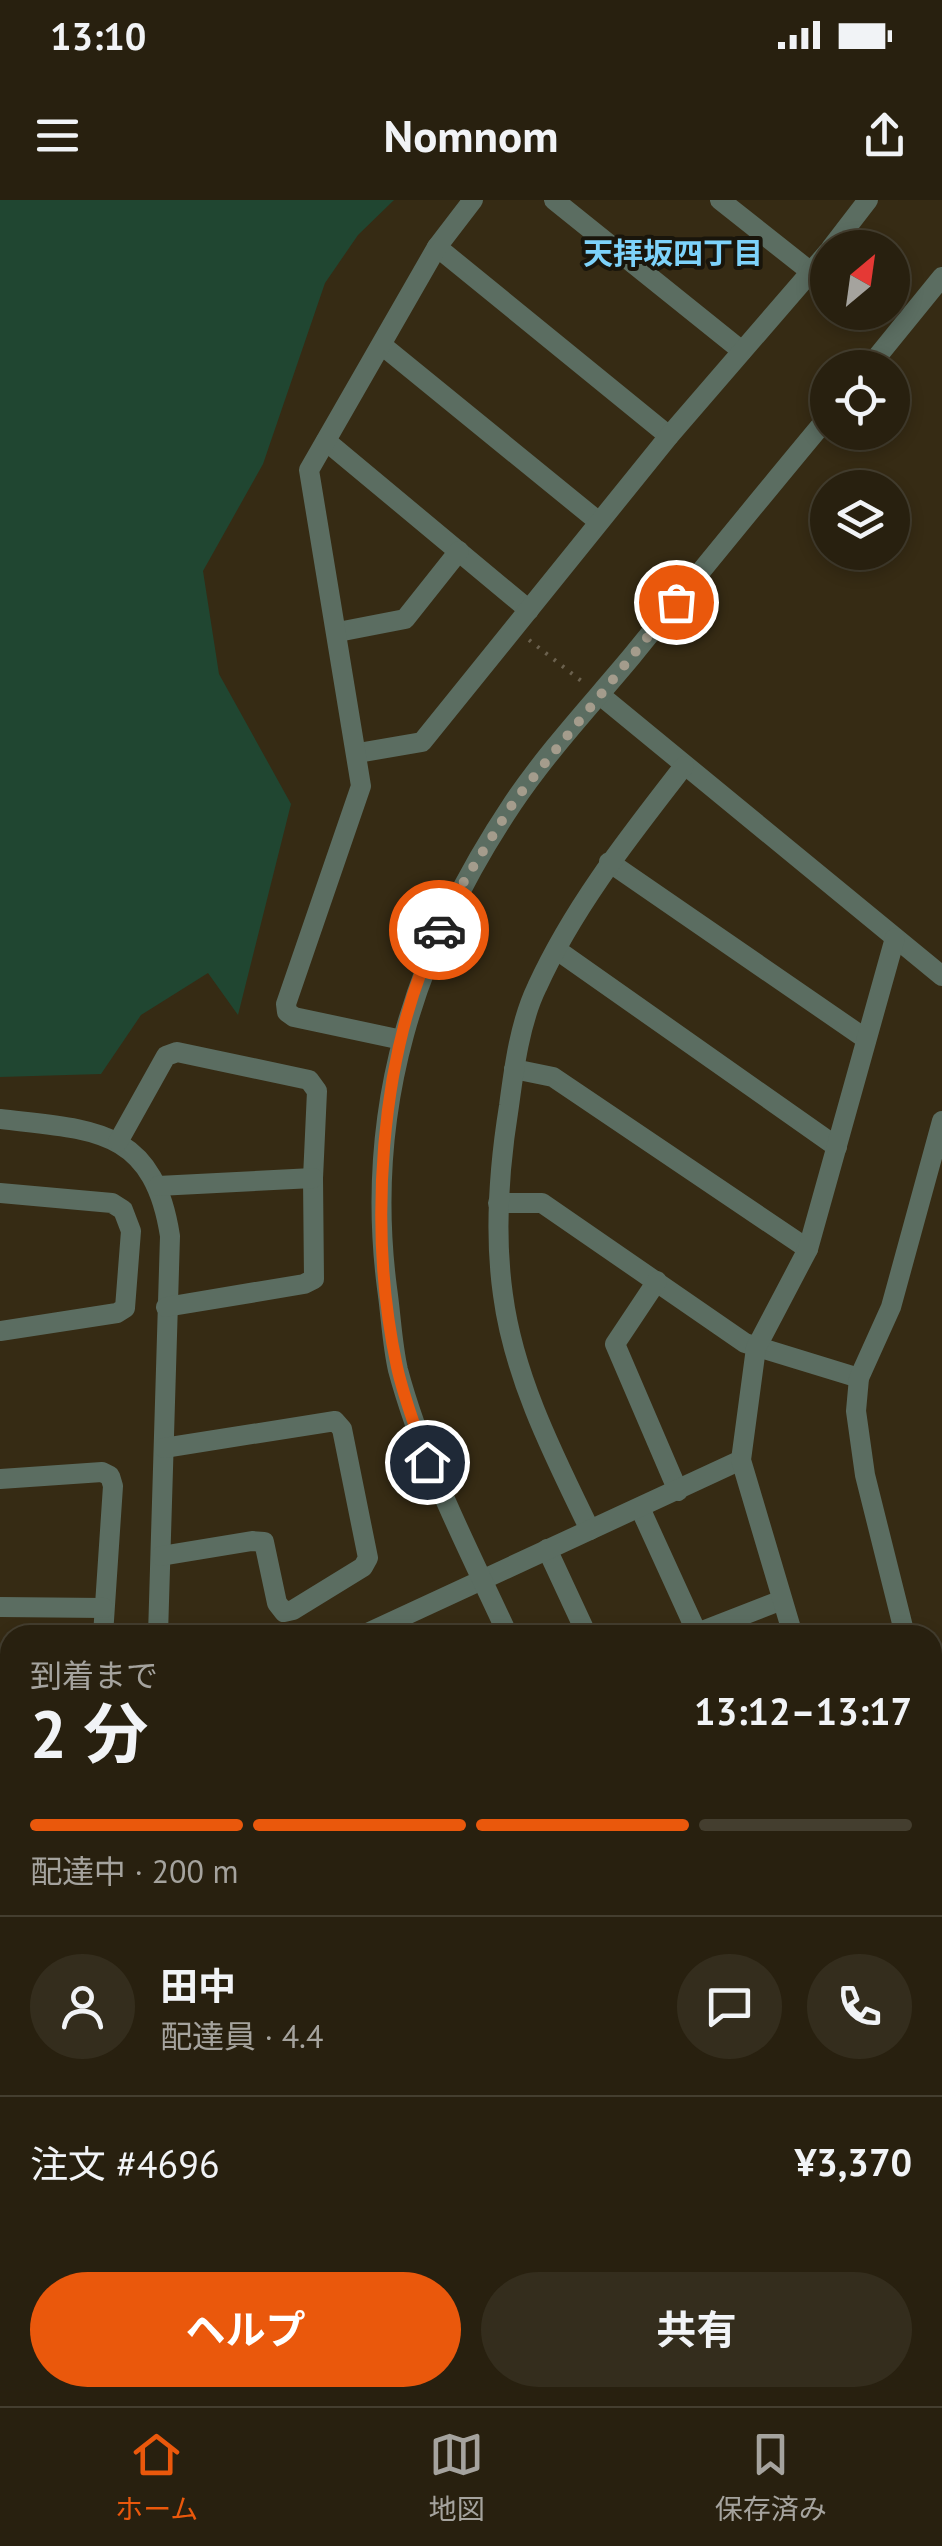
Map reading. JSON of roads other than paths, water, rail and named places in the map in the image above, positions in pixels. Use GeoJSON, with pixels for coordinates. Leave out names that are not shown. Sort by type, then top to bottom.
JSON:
{"type":"FeatureCollection","features":[{"type":"Feature","properties":{"kind":"street"},"geometry":{"type":"LineString","coordinates":[[402,1040],[294,1017],[286,1004],[361,786],[309,470],[438,248],[473,200]]}},
{"type":"Feature","properties":{"kind":"street"},"geometry":{"type":"LineString","coordinates":[[554,200],[742,351]]}},
{"type":"Feature","properties":{"kind":"street"},"geometry":{"type":"LineString","coordinates":[[720,200],[810,270]]}},
{"type":"Feature","properties":{"kind":"street"},"geometry":{"type":"LineString","coordinates":[[845,230],[868,200]]}},
{"type":"Feature","properties":{"kind":"street"},"geometry":{"type":"LineString","coordinates":[[438,248],[670,436]]}},
{"type":"Feature","properties":{"kind":"street"},"geometry":{"type":"LineString","coordinates":[[358,753],[422,742],[670,436],[810,274]]}},
{"type":"Feature","properties":{"kind":"street"},"geometry":{"type":"LineString","coordinates":[[882,350],[942,276]]}},
{"type":"Feature","properties":{"kind":"street"},"geometry":{"type":"LineString","coordinates":[[383,346],[599,522]]}},
{"type":"Feature","properties":{"kind":"street"},"geometry":{"type":"LineString","coordinates":[[503,1625],[427,1462],[397,1367],[382,1245],[382,1166],[389,1102],[402,1040],[436,936],[460,888],[515,800],[810,439]]}},
{"type":"Feature","properties":{"kind":"street"},"geometry":{"type":"LineString","coordinates":[[326,441],[529,610]]}},
{"type":"Feature","properties":{"kind":"street"},"geometry":{"type":"LineString","coordinates":[[338,632],[405,619],[459,551]]}},
{"type":"Feature","properties":{"kind":"street"},"geometry":{"type":"LineString","coordinates":[[600,695],[942,976]]}},
{"type":"Feature","properties":{"kind":"street"},"geometry":{"type":"LineString","coordinates":[[590,1530],[549,1445],[513,1345],[503,1294],[498,1203],[514,1070],[535,990],[557,950],[609,862],[684,766]]}},
{"type":"Feature","properties":{"kind":"street"},"geometry":{"type":"LineString","coordinates":[[609,862],[866,1039]]}},
{"type":"Feature","properties":{"kind":"street"},"geometry":{"type":"LineString","coordinates":[[790,1625],[741,1460],[756,1348],[808,1250],[895,938]]}},
{"type":"Feature","properties":{"kind":"street"},"geometry":{"type":"LineString","coordinates":[[557,950],[837,1146]]}},
{"type":"Feature","properties":{"kind":"street"},"geometry":{"type":"LineString","coordinates":[[118,1142],[166,1056],[177,1052],[315,1084],[314,1278],[304,1284],[166,1307]]}},
{"type":"Feature","properties":{"kind":"street"},"geometry":{"type":"LineString","coordinates":[[514,1070],[553,1077],[808,1250]]}},
{"type":"Feature","properties":{"kind":"street"},"geometry":{"type":"LineString","coordinates":[[0,1119],[87,1129],[118,1142],[141,1161],[158,1186],[170,1236],[158,1625]]}},
{"type":"Feature","properties":{"kind":"street"},"geometry":{"type":"LineString","coordinates":[[903,1625],[858,1442],[858,1378],[891,1307],[942,1121]]}},
{"type":"Feature","properties":{"kind":"street"},"geometry":{"type":"LineString","coordinates":[[158,1186],[313,1178]]}},
{"type":"Feature","properties":{"kind":"street"},"geometry":{"type":"LineString","coordinates":[[0,1193],[112,1203],[123,1210],[131,1231],[125,1308],[117,1313],[0,1332]]}},
{"type":"Feature","properties":{"kind":"street"},"geometry":{"type":"LineString","coordinates":[[498,1203],[542,1203],[756,1348],[858,1378]]}},
{"type":"Feature","properties":{"kind":"street"},"geometry":{"type":"LineString","coordinates":[[657,1282],[615,1344],[678,1490]]}},
{"type":"Feature","properties":{"kind":"street"},"geometry":{"type":"LineString","coordinates":[[161,1556],[252,1540],[264,1542],[279,1609],[284,1612],[363,1566],[368,1558],[342,1429],[335,1421],[164,1448]]}},
{"type":"Feature","properties":{"kind":"street"},"geometry":{"type":"LineString","coordinates":[[385,1625],[741,1460]]}},
{"type":"Feature","properties":{"kind":"street"},"geometry":{"type":"LineString","coordinates":[[0,1480],[102,1472],[110,1476],[113,1486],[103,1625]]}},
{"type":"Feature","properties":{"kind":"street"},"geometry":{"type":"LineString","coordinates":[[640,1508],[693,1625]]}},
{"type":"Feature","properties":{"kind":"street"},"geometry":{"type":"LineString","coordinates":[[547,1549],[582,1625]]}},
{"type":"Feature","properties":{"kind":"street"},"geometry":{"type":"LineString","coordinates":[[718,1625],[782,1600]]}},
{"type":"Feature","properties":{"kind":"street"},"geometry":{"type":"LineString","coordinates":[[0,1606],[104,1608]]}},
{"type":"Feature","properties":{"kind":"district","name":"天拝坂四丁目"},"geometry":{"type":"Point","coordinates":[673,254]}}]}
